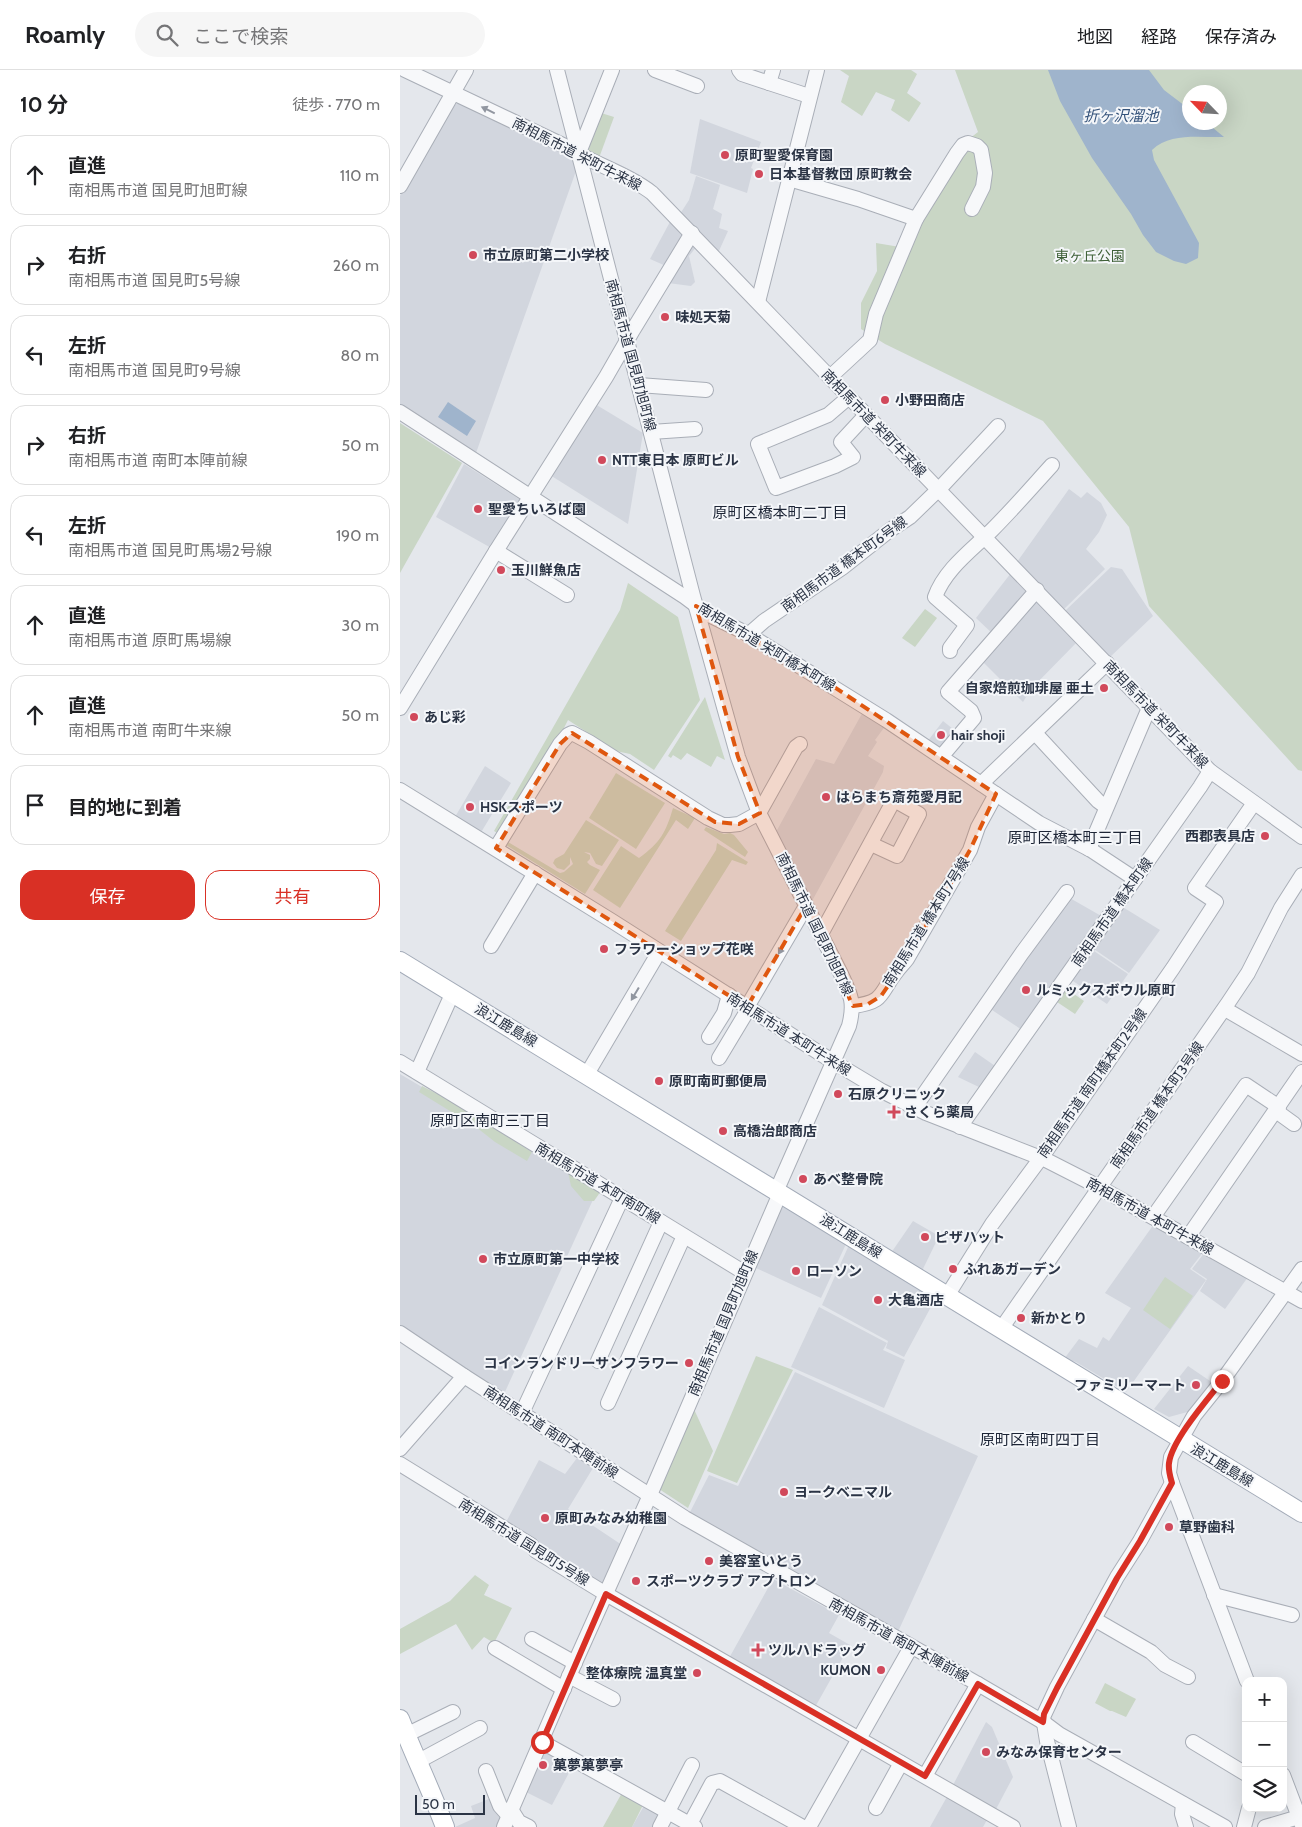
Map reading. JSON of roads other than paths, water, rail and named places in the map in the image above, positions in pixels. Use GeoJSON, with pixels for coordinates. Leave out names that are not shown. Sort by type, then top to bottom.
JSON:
{"type":"FeatureCollection","features":[{"type":"Feature","properties":{"kind":"main road","name":"浪江鹿島線"},"geometry":{"type":"LineString","coordinates":[[400,961],[1302,1513]]}},
{"type":"Feature","properties":{"kind":"main road"},"geometry":{"type":"LineString","coordinates":[[403,1727],[445,1827]]}},
{"type":"Feature","properties":{"kind":"street","name":"南相馬市道 栄町牛来線"},"geometry":{"type":"LineString","coordinates":[[405,70],[565,146],[645,188],[692,233],[1210,771],[1302,837]]}},
{"type":"Feature","properties":{"kind":"street"},"geometry":{"type":"LineString","coordinates":[[401,181],[466,70]]}},
{"type":"Feature","properties":{"kind":"street","name":"南相馬市道 国見町旭町線"},"geometry":{"type":"LineString","coordinates":[[508,1818],[778,1198],[780,1185],[848,1026],[853,1006],[849,990],[759,813],[749,789],[696,606],[557,70]]}},
{"type":"Feature","properties":{"kind":"street"},"geometry":{"type":"LineString","coordinates":[[578,154],[612,70]]}},
{"type":"Feature","properties":{"kind":"street"},"geometry":{"type":"LineString","coordinates":[[655,70],[697,86]]}},
{"type":"Feature","properties":{"kind":"street"},"geometry":{"type":"LineString","coordinates":[[739,70],[747,76],[771,76],[810,96]]}},
{"type":"Feature","properties":{"kind":"street"},"geometry":{"type":"LineString","coordinates":[[758,302],[817,70]]}},
{"type":"Feature","properties":{"kind":"street"},"geometry":{"type":"LineString","coordinates":[[830,377],[870,340],[876,314],[916,219],[957,153],[963,145],[968,143],[978,146],[981,150],[985,173],[984,187],[972,209]]}},
{"type":"Feature","properties":{"kind":"street"},"geometry":{"type":"LineString","coordinates":[[789,179],[858,199],[916,219]]}},
{"type":"Feature","properties":{"kind":"street"},"geometry":{"type":"LineString","coordinates":[[400,708],[606,377],[692,233]]}},
{"type":"Feature","properties":{"kind":"street"},"geometry":{"type":"LineString","coordinates":[[639,386],[706,390]]}},
{"type":"Feature","properties":{"kind":"street"},"geometry":{"type":"LineString","coordinates":[[849,397],[828,415],[758,444],[776,488],[836,466],[852,457],[841,442],[866,415]]}},
{"type":"Feature","properties":{"kind":"street","name":"南相馬市道 栄町橋本町線"},"geometry":{"type":"LineString","coordinates":[[400,412],[709,615],[748,635],[869,709],[1039,823],[1089,850],[1135,879]]}},
{"type":"Feature","properties":{"kind":"street","name":"南相馬市道 橋本町6号線"},"geometry":{"type":"LineString","coordinates":[[748,635],[764,621],[842,568],[890,530],[900,525],[938,490],[998,426]]}},
{"type":"Feature","properties":{"kind":"street"},"geometry":{"type":"LineString","coordinates":[[651,432],[695,429]]}},
{"type":"Feature","properties":{"kind":"street"},"geometry":{"type":"LineString","coordinates":[[950,651],[950,648],[967,625],[935,597],[938,590],[954,566],[990,532],[1052,465]]}},
{"type":"Feature","properties":{"kind":"street"},"geometry":{"type":"LineString","coordinates":[[496,551],[567,595]]}},
{"type":"Feature","properties":{"kind":"street"},"geometry":{"type":"LineString","coordinates":[[941,757],[974,718],[972,711],[948,692],[1037,590]]}},
{"type":"Feature","properties":{"kind":"street"},"geometry":{"type":"LineString","coordinates":[[981,784],[1107,663]]}},
{"type":"Feature","properties":{"kind":"street"},"geometry":{"type":"LineString","coordinates":[[1089,850],[1149,708]]}},
{"type":"Feature","properties":{"kind":"street"},"geometry":{"type":"LineString","coordinates":[[496,848],[568,734],[572,733],[589,742],[715,822],[723,825],[738,824],[759,813],[796,747],[800,744]]}},
{"type":"Feature","properties":{"kind":"street"},"geometry":{"type":"LineString","coordinates":[[1035,733],[1098,801],[1106,807]]}},
{"type":"Feature","properties":{"kind":"street","name":"南相馬市道 橋本町線"},"geometry":{"type":"LineString","coordinates":[[960,1127],[1210,771]]}},
{"type":"Feature","properties":{"kind":"street","name":"南相馬市道 本町牛来線"},"geometry":{"type":"LineString","coordinates":[[400,790],[496,848],[832,1061],[882,1090],[915,1107],[960,1127],[1040,1158],[1100,1187],[1302,1301]]}},
{"type":"Feature","properties":{"kind":"street","name":"南相馬市道 橋本町7号線"},"geometry":{"type":"LineString","coordinates":[[853,1006],[868,1004],[881,996],[895,972],[907,959],[970,850],[978,827],[996,794]]}},
{"type":"Feature","properties":{"kind":"street","name":"南相馬市道 南町橋本町2号線"},"geometry":{"type":"LineString","coordinates":[[947,1296],[992,1224],[1173,968],[1216,902],[1195,888],[1254,803]]}},
{"type":"Feature","properties":{"kind":"street"},"geometry":{"type":"LineString","coordinates":[[821,934],[872,844]]}},
{"type":"Feature","properties":{"kind":"street"},"geometry":{"type":"LineString","coordinates":[[491,946],[535,873]]}},
{"type":"Feature","properties":{"kind":"street","name":"南相馬市道 橋本町3号線"},"geometry":{"type":"LineString","coordinates":[[1001,1329],[1225,1008],[1248,973],[1281,908],[1302,875]]}},
{"type":"Feature","properties":{"kind":"street"},"geometry":{"type":"LineString","coordinates":[[915,1107],[1022,952],[1067,892]]}},
{"type":"Feature","properties":{"kind":"street"},"geometry":{"type":"LineString","coordinates":[[719,1058],[806,906]]}},
{"type":"Feature","properties":{"kind":"street"},"geometry":{"type":"LineString","coordinates":[[587,1074],[659,952]]}},
{"type":"Feature","properties":{"kind":"street"},"geometry":{"type":"LineString","coordinates":[[416,1072],[453,992]]}},
{"type":"Feature","properties":{"kind":"street"},"geometry":{"type":"LineString","coordinates":[[709,1037],[724,1013],[728,995]]}},
{"type":"Feature","properties":{"kind":"street"},"geometry":{"type":"LineString","coordinates":[[1225,1008],[1302,1054]]}},
{"type":"Feature","properties":{"kind":"street","name":"南相馬市道 本町南町線"},"geometry":{"type":"LineString","coordinates":[[400,1062],[745,1273]]}},
{"type":"Feature","properties":{"kind":"street"},"geometry":{"type":"LineString","coordinates":[[1188,1237],[1302,1072]]}},
{"type":"Feature","properties":{"kind":"street"},"geometry":{"type":"LineString","coordinates":[[1153,1217],[1246,1085],[1278,1109],[1294,1124]]}},
{"type":"Feature","properties":{"kind":"street"},"geometry":{"type":"LineString","coordinates":[[522,1413],[622,1198]]}},
{"type":"Feature","properties":{"kind":"street"},"geometry":{"type":"LineString","coordinates":[[598,1361],[661,1222]]}},
{"type":"Feature","properties":{"kind":"street"},"geometry":{"type":"LineString","coordinates":[[608,1403],[684,1236]]}},
{"type":"Feature","properties":{"kind":"street"},"geometry":{"type":"LineString","coordinates":[[1245,1677],[1172,1483],[1169,1465],[1171,1456],[1194,1416],[1218,1386],[1302,1269]]}},
{"type":"Feature","properties":{"kind":"street","name":"南相馬市道 南町本陣前線"},"geometry":{"type":"LineString","coordinates":[[400,1333],[464,1376],[719,1538],[978,1684],[1043,1722],[1059,1734],[1225,1827]]}},
{"type":"Feature","properties":{"kind":"street"},"geometry":{"type":"LineString","coordinates":[[400,1449],[464,1376]]}},
{"type":"Feature","properties":{"kind":"street","name":"南相馬市道 国見町5号線"},"geometry":{"type":"LineString","coordinates":[[400,1464],[606,1594],[925,1776],[990,1821],[1013,1827]]}},
{"type":"Feature","properties":{"kind":"street"},"geometry":{"type":"LineString","coordinates":[[1069,1827],[1043,1722],[1044,1714],[1094,1619],[1172,1483]]}},
{"type":"Feature","properties":{"kind":"street"},"geometry":{"type":"LineString","coordinates":[[1214,1595],[1292,1615]]}},
{"type":"Feature","properties":{"kind":"street"},"geometry":{"type":"LineString","coordinates":[[1094,1619],[1143,1647],[1165,1665],[1188,1677]]}},
{"type":"Feature","properties":{"kind":"street"},"geometry":{"type":"LineString","coordinates":[[532,1639],[575,1663]]}},
{"type":"Feature","properties":{"kind":"street"},"geometry":{"type":"LineString","coordinates":[[809,1827],[911,1647]]}},
{"type":"Feature","properties":{"kind":"street"},"geometry":{"type":"LineString","coordinates":[[495,1648],[566,1683],[613,1699]]}},
{"type":"Feature","properties":{"kind":"street"},"geometry":{"type":"LineString","coordinates":[[925,1776],[978,1684]]}},
{"type":"Feature","properties":{"kind":"street"},"geometry":{"type":"LineString","coordinates":[[403,1727],[453,1712]]}},
{"type":"Feature","properties":{"kind":"street"},"geometry":{"type":"LineString","coordinates":[[417,1762],[480,1728]]}},
{"type":"Feature","properties":{"kind":"street"},"geometry":{"type":"LineString","coordinates":[[542,1742],[692,1825],[712,1783],[720,1781],[803,1827]]}},
{"type":"Feature","properties":{"kind":"street"},"geometry":{"type":"LineString","coordinates":[[1193,1742],[1242,1772]]}},
{"type":"Feature","properties":{"kind":"street"},"geometry":{"type":"LineString","coordinates":[[876,1808],[901,1764]]}},
{"type":"Feature","properties":{"kind":"street"},"geometry":{"type":"LineString","coordinates":[[660,1827],[692,1765]]}},
{"type":"Feature","properties":{"kind":"street"},"geometry":{"type":"LineString","coordinates":[[486,1770],[500,1806],[508,1818],[529,1827]]}},
{"type":"Feature","properties":{"kind":"street"},"geometry":{"type":"LineString","coordinates":[[1265,1827],[1301,1821],[1287,1785]]}},
{"type":"Feature","properties":{"kind":"street"},"geometry":{"type":"LineString","coordinates":[[1182,1804],[1182,1814],[1186,1827]]}},
{"type":"Feature","properties":{"kind":"street"},"geometry":{"type":"LineString","coordinates":[[1244,1827],[1248,1812]]}},
{"type":"Feature","properties":{"kind":"water","name":"折ヶ沢溜池"},"geometry":{"type":"Polygon","coordinates":[[[1048,70],[1149,70],[1164,90],[1182,104],[1182,130],[1216,130],[1224,137],[1177,138],[1160,144],[1152,150],[1154,160],[1199,243],[1198,258],[1186,264],[1174,261],[1156,252],[1092,158],[1060,101],[1048,70]]]}},
{"type":"Feature","properties":{"kind":"water"},"geometry":{"type":"Polygon","coordinates":[[[448,402],[476,421],[467,436],[438,417],[448,402]]]}},
{"type":"Feature","properties":{"kind":"place","name":"原町聖愛保育園"},"geometry":{"type":"Point","coordinates":[725,155]}},
{"type":"Feature","properties":{"kind":"place","name":"日本基督教団 原町教会"},"geometry":{"type":"Point","coordinates":[759,174]}},
{"type":"Feature","properties":{"kind":"place","name":"市立原町第二小学校"},"geometry":{"type":"Point","coordinates":[473,255]}},
{"type":"Feature","properties":{"kind":"place","name":"味処天菊"},"geometry":{"type":"Point","coordinates":[665,317]}},
{"type":"Feature","properties":{"kind":"place","name":"小野田商店"},"geometry":{"type":"Point","coordinates":[885,400]}},
{"type":"Feature","properties":{"kind":"place","name":"NTT東日本 原町ビル"},"geometry":{"type":"Point","coordinates":[602,460]}},
{"type":"Feature","properties":{"kind":"place","name":"聖愛ちいろば園"},"geometry":{"type":"Point","coordinates":[478,509]}},
{"type":"Feature","properties":{"kind":"place","name":"玉川鮮魚店"},"geometry":{"type":"Point","coordinates":[501,570]}},
{"type":"Feature","properties":{"kind":"place","name":"自家焙煎珈琲屋 亜土"},"geometry":{"type":"Point","coordinates":[1104,688]}},
{"type":"Feature","properties":{"kind":"place","name":"あじ彩"},"geometry":{"type":"Point","coordinates":[414,717]}},
{"type":"Feature","properties":{"kind":"place","name":"hair shoji"},"geometry":{"type":"Point","coordinates":[941,735]}},
{"type":"Feature","properties":{"kind":"place","name":"はらまち斎苑愛月記"},"geometry":{"type":"Point","coordinates":[826,797]}},
{"type":"Feature","properties":{"kind":"place","name":"HSKスポーツ"},"geometry":{"type":"Point","coordinates":[470,807]}},
{"type":"Feature","properties":{"kind":"place","name":"西郡表具店"},"geometry":{"type":"Point","coordinates":[1265,836]}},
{"type":"Feature","properties":{"kind":"place","name":"フラワーショップ花咲"},"geometry":{"type":"Point","coordinates":[604,949]}},
{"type":"Feature","properties":{"kind":"place","name":"ルミックスボウル原町"},"geometry":{"type":"Point","coordinates":[1026,990]}},
{"type":"Feature","properties":{"kind":"place","name":"原町南町郵便局"},"geometry":{"type":"Point","coordinates":[659,1081]}},
{"type":"Feature","properties":{"kind":"place","name":"石原クリニック"},"geometry":{"type":"Point","coordinates":[838,1094]}},
{"type":"Feature","properties":{"kind":"place","name":"さくら薬局"},"geometry":{"type":"Point","coordinates":[894,1112]}},
{"type":"Feature","properties":{"kind":"place","name":"高橋治郎商店"},"geometry":{"type":"Point","coordinates":[723,1131]}},
{"type":"Feature","properties":{"kind":"place","name":"あべ整骨院"},"geometry":{"type":"Point","coordinates":[803,1179]}},
{"type":"Feature","properties":{"kind":"place","name":"ピザハット"},"geometry":{"type":"Point","coordinates":[925,1237]}},
{"type":"Feature","properties":{"kind":"place","name":"市立原町第一中学校"},"geometry":{"type":"Point","coordinates":[483,1259]}},
{"type":"Feature","properties":{"kind":"place","name":"ふれあガーデン"},"geometry":{"type":"Point","coordinates":[953,1269]}},
{"type":"Feature","properties":{"kind":"place","name":"ローソン"},"geometry":{"type":"Point","coordinates":[796,1271]}},
{"type":"Feature","properties":{"kind":"place","name":"大亀酒店"},"geometry":{"type":"Point","coordinates":[878,1300]}},
{"type":"Feature","properties":{"kind":"place","name":"新かとり"},"geometry":{"type":"Point","coordinates":[1021,1318]}},
{"type":"Feature","properties":{"kind":"place","name":"コインランドリーサンフラワー"},"geometry":{"type":"Point","coordinates":[689,1363]}},
{"type":"Feature","properties":{"kind":"place","name":"ファミリーマート"},"geometry":{"type":"Point","coordinates":[1196,1385]}},
{"type":"Feature","properties":{"kind":"place","name":"ヨークベニマル"},"geometry":{"type":"Point","coordinates":[784,1492]}},
{"type":"Feature","properties":{"kind":"place","name":"原町みなみ幼稚園"},"geometry":{"type":"Point","coordinates":[545,1518]}},
{"type":"Feature","properties":{"kind":"place","name":"草野歯科"},"geometry":{"type":"Point","coordinates":[1169,1527]}},
{"type":"Feature","properties":{"kind":"place","name":"美容室いとう"},"geometry":{"type":"Point","coordinates":[709,1561]}},
{"type":"Feature","properties":{"kind":"place","name":"スポーツクラブ アプトロン"},"geometry":{"type":"Point","coordinates":[636,1581]}},
{"type":"Feature","properties":{"kind":"place","name":"ツルハドラッグ"},"geometry":{"type":"Point","coordinates":[758,1650]}},
{"type":"Feature","properties":{"kind":"place","name":"KUMON"},"geometry":{"type":"Point","coordinates":[881,1670]}},
{"type":"Feature","properties":{"kind":"place","name":"整体療院 温真堂"},"geometry":{"type":"Point","coordinates":[697,1673]}},
{"type":"Feature","properties":{"kind":"place","name":"みなみ保育センター"},"geometry":{"type":"Point","coordinates":[986,1752]}},
{"type":"Feature","properties":{"kind":"place","name":"菓夢菓夢亭"},"geometry":{"type":"Point","coordinates":[543,1765]}},
{"type":"Feature","properties":{"kind":"district","name":"原町区橋本町二丁目"},"geometry":{"type":"Point","coordinates":[780,513]}},
{"type":"Feature","properties":{"kind":"district","name":"原町区橋本町三丁目"},"geometry":{"type":"Point","coordinates":[1075,838]}},
{"type":"Feature","properties":{"kind":"district","name":"原町区南町三丁目"},"geometry":{"type":"Point","coordinates":[490,1121]}},
{"type":"Feature","properties":{"kind":"district","name":"原町区南町四丁目"},"geometry":{"type":"Point","coordinates":[1040,1440]}},
{"type":"Feature","properties":{"kind":"park label","name":"東ヶ丘公園"},"geometry":{"type":"Point","coordinates":[1090,256]}}]}
